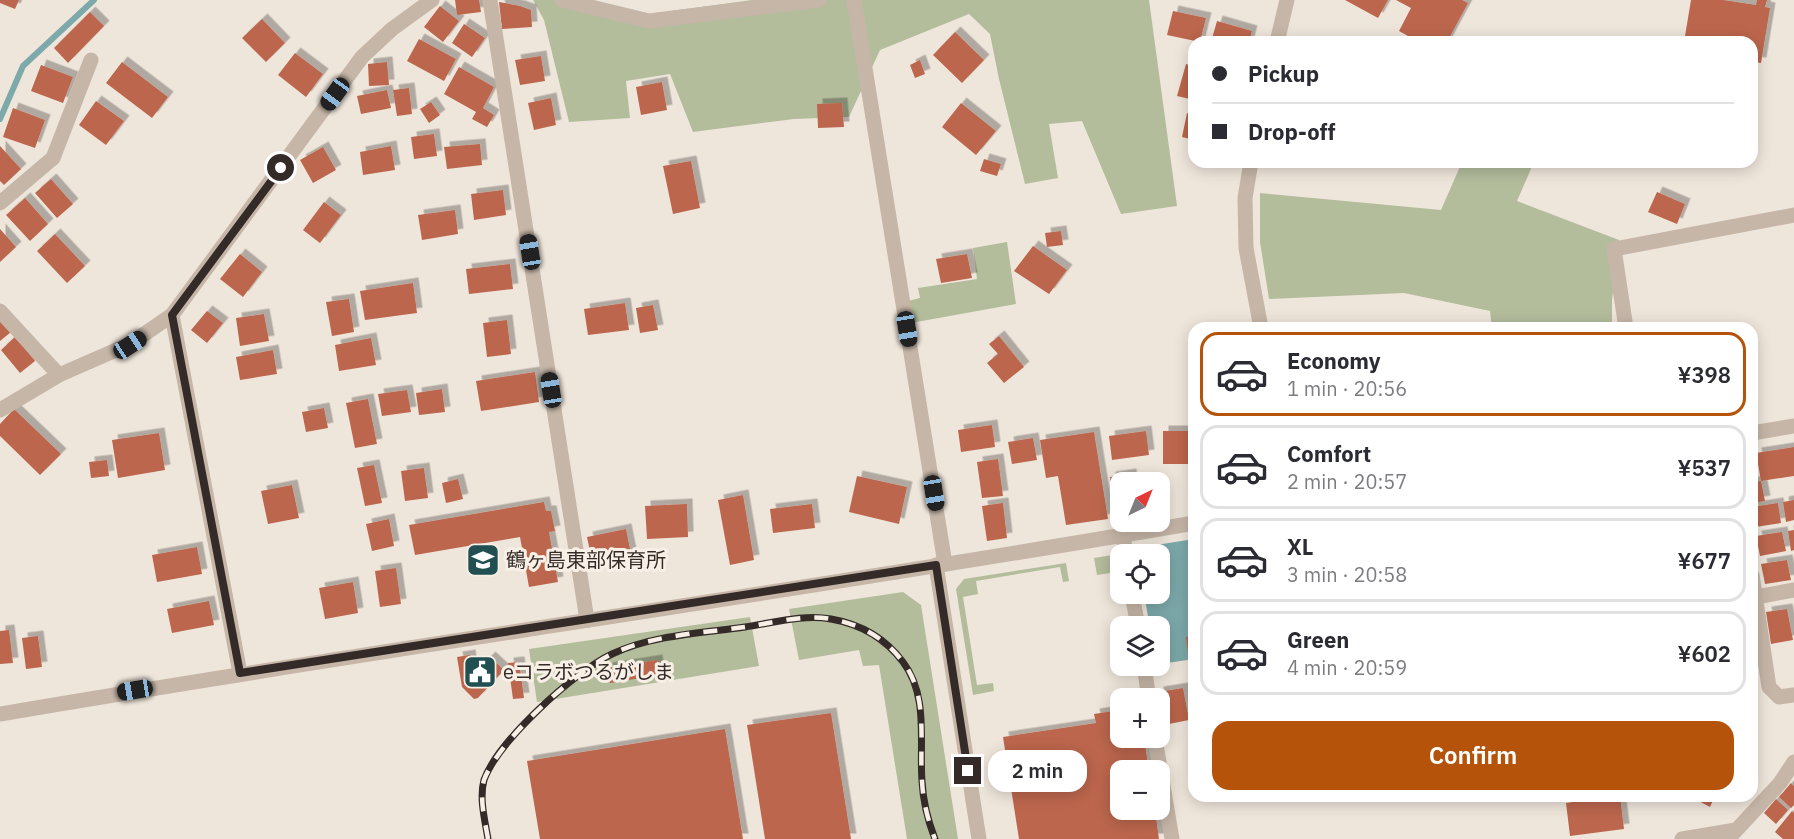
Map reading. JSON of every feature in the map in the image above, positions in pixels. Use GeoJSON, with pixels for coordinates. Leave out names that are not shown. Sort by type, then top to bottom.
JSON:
{"type":"FeatureCollection","features":[{"type":"Feature","properties":{"kind":"street"},"geometry":{"type":"LineString","coordinates":[[0,410],[59,375],[130,345],[172,315],[362,57],[392,29],[432,0]]}},
{"type":"Feature","properties":{"kind":"street"},"geometry":{"type":"LineString","coordinates":[[490,0],[587,620]]}},
{"type":"Feature","properties":{"kind":"street"},"geometry":{"type":"LineString","coordinates":[[562,0],[649,21],[819,0]]}},
{"type":"Feature","properties":{"kind":"street"},"geometry":{"type":"LineString","coordinates":[[854,0],[941,564],[979,839]]}},
{"type":"Feature","properties":{"kind":"street"},"geometry":{"type":"LineString","coordinates":[[1278,36],[1287,0]]}},
{"type":"Feature","properties":{"kind":"street"},"geometry":{"type":"LineString","coordinates":[[0,202],[53,158],[92,60]]}},
{"type":"Feature","properties":{"kind":"street"},"geometry":{"type":"LineString","coordinates":[[1250,168],[1245,198],[1246,248],[1260,322]]}},
{"type":"Feature","properties":{"kind":"street"},"geometry":{"type":"LineString","coordinates":[[1625,322],[1614,249],[1794,215]]}},
{"type":"Feature","properties":{"kind":"street"},"geometry":{"type":"LineString","coordinates":[[0,311],[59,375]]}},
{"type":"Feature","properties":{"kind":"street"},"geometry":{"type":"LineString","coordinates":[[172,315],[240,673]]}},
{"type":"Feature","properties":{"kind":"street"},"geometry":{"type":"LineString","coordinates":[[1758,432],[1794,426]]}},
{"type":"Feature","properties":{"kind":"street"},"geometry":{"type":"LineString","coordinates":[[0,714],[240,673],[1188,524]]}},
{"type":"Feature","properties":{"kind":"street"},"geometry":{"type":"LineString","coordinates":[[1123,536],[1124,544]]}},
{"type":"Feature","properties":{"kind":"street"},"geometry":{"type":"LineString","coordinates":[[1758,597],[1794,590]]}},
{"type":"Feature","properties":{"kind":"street"},"geometry":{"type":"LineString","coordinates":[[1758,611],[1769,687],[1779,697],[1794,695]]}},
{"type":"Feature","properties":{"kind":"street"},"geometry":{"type":"LineString","coordinates":[[1157,748],[1172,839]]}},
{"type":"Feature","properties":{"kind":"street"},"geometry":{"type":"LineString","coordinates":[[1683,839],[1732,835],[1780,783],[1794,762]]}},
{"type":"Feature","properties":{"kind":"green space"},"geometry":{"type":"Polygon","coordinates":[[[533,0],[587,0],[649,14],[752,0],[1149,0],[1177,206],[1121,214],[1082,121],[1049,124],[1058,178],[1025,184],[990,34],[969,14],[880,50],[849,117],[794,119],[693,132],[670,74],[626,81],[630,118],[569,122],[544,20],[533,0]]]}},
{"type":"Feature","properties":{"kind":"green space"},"geometry":{"type":"Polygon","coordinates":[[[1459,168],[1531,168],[1517,201],[1619,240],[1612,322],[1491,322],[1490,311],[1404,293],[1269,299],[1260,242],[1260,193],[1441,210],[1459,168]]]}},
{"type":"Feature","properties":{"kind":"green space"},"geometry":{"type":"Polygon","coordinates":[[[1007,242],[1016,304],[911,323],[908,301],[920,298],[918,288],[977,279],[973,248],[1007,242]]]}},
{"type":"Feature","properties":{"kind":"green space"},"geometry":{"type":"Polygon","coordinates":[[[1110,555],[1110,573],[1097,575],[1094,558],[1110,555]]]}},
{"type":"Feature","properties":{"kind":"green space"},"geometry":{"type":"Polygon","coordinates":[[[1066,563],[1069,581],[1063,582],[1060,567],[976,581],[978,594],[963,597],[977,685],[993,683],[994,691],[973,695],[956,589],[964,579],[1066,563]]]}},
{"type":"Feature","properties":{"kind":"green space"},"geometry":{"type":"Polygon","coordinates":[[[903,592],[921,605],[958,839],[907,839],[879,665],[863,666],[859,650],[799,660],[789,609],[903,592]]]}},
{"type":"Feature","properties":{"kind":"green space"},"geometry":{"type":"Polygon","coordinates":[[[750,617],[759,666],[537,702],[529,649],[750,617]]]}},
{"type":"Feature","properties":{"kind":"water"},"geometry":{"type":"Polygon","coordinates":[[[1188,540],[1188,660],[1170,663],[1170,616],[1148,616],[1146,604],[1170,604],[1170,544],[1162,544],[1188,540]]]}},
{"type":"Feature","properties":{"kind":"building"},"geometry":{"type":"Polygon","coordinates":[[[0,0],[19,0],[15,9],[0,3],[0,0]]]}},
{"type":"Feature","properties":{"kind":"building"},"geometry":{"type":"Polygon","coordinates":[[[455,0],[479,0],[481,12],[457,15],[455,0]]]}},
{"type":"Feature","properties":{"kind":"building"},"geometry":{"type":"Polygon","coordinates":[[[1345,0],[1388,0],[1378,18],[1345,0]]]}},
{"type":"Feature","properties":{"kind":"building"},"geometry":{"type":"Polygon","coordinates":[[[1396,0],[1462,0],[1468,3],[1450,36],[1408,36],[1399,31],[1411,8],[1396,0]]]}},
{"type":"Feature","properties":{"kind":"building"},"geometry":{"type":"Polygon","coordinates":[[[1691,0],[1723,0],[1756,5],[1757,0],[1767,0],[1765,7],[1770,8],[1761,63],[1758,63],[1758,36],[1685,36],[1691,0]]]}},
{"type":"Feature","properties":{"kind":"building"},"geometry":{"type":"Polygon","coordinates":[[[499,2],[531,10],[532,27],[502,29],[499,2]]]}},
{"type":"Feature","properties":{"kind":"building"},"geometry":{"type":"Polygon","coordinates":[[[440,6],[459,21],[443,42],[424,27],[440,6]]]}},
{"type":"Feature","properties":{"kind":"building"},"geometry":{"type":"Polygon","coordinates":[[[1173,11],[1206,18],[1202,36],[1188,36],[1188,39],[1167,35],[1173,11]]]}},
{"type":"Feature","properties":{"kind":"building"},"geometry":{"type":"Polygon","coordinates":[[[90,12],[104,26],[68,63],[54,48],[90,12]]]}},
{"type":"Feature","properties":{"kind":"building"},"geometry":{"type":"Polygon","coordinates":[[[262,19],[285,43],[266,62],[242,38],[262,19]]]}},
{"type":"Feature","properties":{"kind":"building"},"geometry":{"type":"Polygon","coordinates":[[[1217,21],[1252,31],[1251,36],[1213,36],[1217,21]]]}},
{"type":"Feature","properties":{"kind":"building"},"geometry":{"type":"Polygon","coordinates":[[[464,24],[485,38],[472,57],[452,43],[464,24]]]}},
{"type":"Feature","properties":{"kind":"building"},"geometry":{"type":"Polygon","coordinates":[[[955,32],[984,60],[962,83],[933,55],[955,32]]]}},
{"type":"Feature","properties":{"kind":"building"},"geometry":{"type":"Polygon","coordinates":[[[419,39],[456,59],[444,81],[407,61],[419,39]]]}},
{"type":"Feature","properties":{"kind":"building"},"geometry":{"type":"Polygon","coordinates":[[[295,53],[323,74],[306,97],[278,75],[295,53]]]}},
{"type":"Feature","properties":{"kind":"building"},"geometry":{"type":"Polygon","coordinates":[[[541,56],[545,81],[520,85],[515,60],[541,56]]]}},
{"type":"Feature","properties":{"kind":"building"},"geometry":{"type":"Polygon","coordinates":[[[920,60],[925,74],[915,78],[910,65],[920,60]]]}},
{"type":"Feature","properties":{"kind":"building"},"geometry":{"type":"Polygon","coordinates":[[[122,62],[168,97],[152,118],[106,83],[122,62]]]}},
{"type":"Feature","properties":{"kind":"building"},"geometry":{"type":"Polygon","coordinates":[[[387,62],[389,85],[369,86],[368,64],[387,62]]]}},
{"type":"Feature","properties":{"kind":"building"},"geometry":{"type":"Polygon","coordinates":[[[1186,64],[1188,65],[1188,99],[1177,96],[1186,64]]]}},
{"type":"Feature","properties":{"kind":"building"},"geometry":{"type":"Polygon","coordinates":[[[41,65],[73,77],[63,103],[31,91],[41,65]]]}},
{"type":"Feature","properties":{"kind":"building"},"geometry":{"type":"Polygon","coordinates":[[[459,67],[494,87],[483,108],[494,115],[487,127],[472,119],[476,112],[444,94],[459,67]]]}},
{"type":"Feature","properties":{"kind":"building"},"geometry":{"type":"Polygon","coordinates":[[[662,82],[667,110],[641,115],[636,87],[662,82]]]}},
{"type":"Feature","properties":{"kind":"building"},"geometry":{"type":"Polygon","coordinates":[[[409,88],[412,114],[397,116],[393,90],[409,88]]]}},
{"type":"Feature","properties":{"kind":"building"},"geometry":{"type":"Polygon","coordinates":[[[387,90],[391,108],[361,114],[357,96],[387,90]]]}},
{"type":"Feature","properties":{"kind":"building"},"geometry":{"type":"Polygon","coordinates":[[[551,98],[556,125],[534,130],[528,103],[551,98]]]}},
{"type":"Feature","properties":{"kind":"building"},"geometry":{"type":"Polygon","coordinates":[[[96,101],[124,121],[106,145],[79,125],[96,101]]]}},
{"type":"Feature","properties":{"kind":"building"},"geometry":{"type":"Polygon","coordinates":[[[431,102],[440,115],[429,123],[420,109],[431,102]]]}},
{"type":"Feature","properties":{"kind":"building"},"geometry":{"type":"Polygon","coordinates":[[[842,103],[844,127],[818,128],[817,104],[842,103]]]}},
{"type":"Feature","properties":{"kind":"building"},"geometry":{"type":"Polygon","coordinates":[[[961,103],[996,131],[976,155],[942,127],[961,103]]]}},
{"type":"Feature","properties":{"kind":"building"},"geometry":{"type":"Polygon","coordinates":[[[13,108],[45,120],[35,148],[3,137],[13,108]]]}},
{"type":"Feature","properties":{"kind":"building"},"geometry":{"type":"Polygon","coordinates":[[[1187,113],[1188,138],[1182,137],[1187,113]]]}},
{"type":"Feature","properties":{"kind":"building"},"geometry":{"type":"Polygon","coordinates":[[[434,134],[437,156],[414,159],[411,137],[434,134]]]}},
{"type":"Feature","properties":{"kind":"building"},"geometry":{"type":"Polygon","coordinates":[[[480,144],[482,165],[447,169],[444,147],[480,144]]]}},
{"type":"Feature","properties":{"kind":"building"},"geometry":{"type":"Polygon","coordinates":[[[0,146],[21,169],[4,185],[0,181],[0,146]]]}},
{"type":"Feature","properties":{"kind":"building"},"geometry":{"type":"Polygon","coordinates":[[[391,146],[395,170],[363,175],[360,152],[391,146]]]}},
{"type":"Feature","properties":{"kind":"building"},"geometry":{"type":"Polygon","coordinates":[[[323,147],[336,170],[313,183],[300,160],[323,147]]]}},
{"type":"Feature","properties":{"kind":"building"},"geometry":{"type":"Polygon","coordinates":[[[984,159],[1001,164],[997,176],[980,171],[984,159]]]}},
{"type":"Feature","properties":{"kind":"building"},"geometry":{"type":"Polygon","coordinates":[[[691,161],[700,208],[673,214],[663,166],[691,161]]]}},
{"type":"Feature","properties":{"kind":"building"},"geometry":{"type":"Polygon","coordinates":[[[51,179],[73,204],[57,218],[35,193],[51,179]]]}},
{"type":"Feature","properties":{"kind":"building"},"geometry":{"type":"Polygon","coordinates":[[[503,190],[506,215],[474,220],[471,194],[503,190]]]}},
{"type":"Feature","properties":{"kind":"building"},"geometry":{"type":"Polygon","coordinates":[[[1657,192],[1685,204],[1677,224],[1648,212],[1657,192]]]}},
{"type":"Feature","properties":{"kind":"building"},"geometry":{"type":"Polygon","coordinates":[[[25,198],[48,224],[30,241],[6,215],[25,198]]]}},
{"type":"Feature","properties":{"kind":"building"},"geometry":{"type":"Polygon","coordinates":[[[324,202],[341,215],[320,243],[303,230],[324,202]]]}},
{"type":"Feature","properties":{"kind":"building"},"geometry":{"type":"Polygon","coordinates":[[[455,210],[458,234],[422,240],[418,215],[455,210]]]}},
{"type":"Feature","properties":{"kind":"building"},"geometry":{"type":"Polygon","coordinates":[[[0,229],[16,247],[0,262],[0,229]]]}},
{"type":"Feature","properties":{"kind":"building"},"geometry":{"type":"Polygon","coordinates":[[[1061,231],[1063,245],[1047,247],[1045,233],[1061,231]]]}},
{"type":"Feature","properties":{"kind":"building"},"geometry":{"type":"Polygon","coordinates":[[[55,234],[85,266],[67,283],[37,251],[55,234]]]}},
{"type":"Feature","properties":{"kind":"building"},"geometry":{"type":"Polygon","coordinates":[[[1033,246],[1067,270],[1049,294],[1014,271],[1033,246]]]}},
{"type":"Feature","properties":{"kind":"building"},"geometry":{"type":"Polygon","coordinates":[[[240,254],[262,272],[243,297],[220,279],[240,254]]]}},
{"type":"Feature","properties":{"kind":"building"},"geometry":{"type":"Polygon","coordinates":[[[967,254],[972,278],[941,283],[936,259],[967,254]]]}},
{"type":"Feature","properties":{"kind":"building"},"geometry":{"type":"Polygon","coordinates":[[[510,264],[513,289],[469,294],[466,269],[510,264]]]}},
{"type":"Feature","properties":{"kind":"building"},"geometry":{"type":"Polygon","coordinates":[[[413,283],[417,313],[365,320],[360,291],[413,283]]]}},
{"type":"Feature","properties":{"kind":"building"},"geometry":{"type":"Polygon","coordinates":[[[349,299],[354,332],[332,336],[326,302],[349,299]]]}},
{"type":"Feature","properties":{"kind":"building"},"geometry":{"type":"Polygon","coordinates":[[[625,303],[629,330],[588,335],[584,309],[625,303]]]}},
{"type":"Feature","properties":{"kind":"building"},"geometry":{"type":"Polygon","coordinates":[[[653,305],[658,330],[640,333],[636,308],[653,305]]]}},
{"type":"Feature","properties":{"kind":"building"},"geometry":{"type":"Polygon","coordinates":[[[207,311],[223,323],[207,343],[191,330],[207,311]]]}},
{"type":"Feature","properties":{"kind":"building"},"geometry":{"type":"Polygon","coordinates":[[[264,314],[269,341],[240,346],[236,318],[264,314]]]}},
{"type":"Feature","properties":{"kind":"building"},"geometry":{"type":"Polygon","coordinates":[[[0,319],[11,332],[0,341],[0,319]]]}},
{"type":"Feature","properties":{"kind":"building"},"geometry":{"type":"Polygon","coordinates":[[[507,320],[511,354],[487,357],[483,323],[507,320]]]}},
{"type":"Feature","properties":{"kind":"building"},"geometry":{"type":"Polygon","coordinates":[[[999,336],[1024,367],[1004,383],[987,363],[998,354],[989,344],[999,336]]]}},
{"type":"Feature","properties":{"kind":"building"},"geometry":{"type":"Polygon","coordinates":[[[15,337],[35,361],[20,373],[1,350],[15,337]]]}},
{"type":"Feature","properties":{"kind":"building"},"geometry":{"type":"Polygon","coordinates":[[[371,338],[376,365],[339,371],[335,345],[371,338]]]}},
{"type":"Feature","properties":{"kind":"building"},"geometry":{"type":"Polygon","coordinates":[[[273,350],[277,374],[240,380],[236,357],[273,350]]]}},
{"type":"Feature","properties":{"kind":"building"},"geometry":{"type":"Polygon","coordinates":[[[535,372],[539,402],[481,411],[476,381],[535,372]]]}},
{"type":"Feature","properties":{"kind":"building"},"geometry":{"type":"Polygon","coordinates":[[[442,389],[445,412],[419,415],[416,393],[442,389]]]}},
{"type":"Feature","properties":{"kind":"building"},"geometry":{"type":"Polygon","coordinates":[[[407,390],[411,412],[382,416],[378,394],[407,390]]]}},
{"type":"Feature","properties":{"kind":"building"},"geometry":{"type":"Polygon","coordinates":[[[368,399],[377,444],[355,448],[346,403],[368,399]]]}},
{"type":"Feature","properties":{"kind":"building"},"geometry":{"type":"Polygon","coordinates":[[[324,408],[328,428],[306,432],[302,412],[324,408]]]}},
{"type":"Feature","properties":{"kind":"building"},"geometry":{"type":"Polygon","coordinates":[[[14,409],[61,454],[40,475],[0,436],[0,424],[14,409]]]}},
{"type":"Feature","properties":{"kind":"building"},"geometry":{"type":"Polygon","coordinates":[[[992,425],[995,447],[961,452],[958,430],[992,425]]]}},
{"type":"Feature","properties":{"kind":"building"},"geometry":{"type":"Polygon","coordinates":[[[1146,431],[1149,455],[1112,460],[1109,436],[1146,431]]]}},
{"type":"Feature","properties":{"kind":"building"},"geometry":{"type":"Polygon","coordinates":[[[1163,431],[1188,431],[1188,464],[1163,464],[1163,431]]]}},
{"type":"Feature","properties":{"kind":"building"},"geometry":{"type":"Polygon","coordinates":[[[1094,432],[1108,519],[1066,525],[1058,476],[1046,478],[1040,440],[1094,432]]]}},
{"type":"Feature","properties":{"kind":"building"},"geometry":{"type":"Polygon","coordinates":[[[159,433],[165,470],[118,478],[112,440],[159,433]]]}},
{"type":"Feature","properties":{"kind":"building"},"geometry":{"type":"Polygon","coordinates":[[[1033,438],[1037,460],[1012,464],[1008,442],[1033,438]]]}},
{"type":"Feature","properties":{"kind":"building"},"geometry":{"type":"Polygon","coordinates":[[[1794,447],[1794,476],[1761,481],[1758,453],[1794,447]]]}},
{"type":"Feature","properties":{"kind":"building"},"geometry":{"type":"Polygon","coordinates":[[[998,459],[1003,496],[982,498],[977,462],[998,459]]]}},
{"type":"Feature","properties":{"kind":"building"},"geometry":{"type":"Polygon","coordinates":[[[107,460],[109,476],[91,478],[89,462],[107,460]]]}},
{"type":"Feature","properties":{"kind":"building"},"geometry":{"type":"Polygon","coordinates":[[[374,465],[382,503],[365,506],[357,468],[374,465]]]}},
{"type":"Feature","properties":{"kind":"building"},"geometry":{"type":"Polygon","coordinates":[[[424,468],[428,498],[405,501],[401,471],[424,468]]]}},
{"type":"Feature","properties":{"kind":"building"},"geometry":{"type":"Polygon","coordinates":[[[857,476],[907,487],[899,524],[849,512],[857,476]]]}},
{"type":"Feature","properties":{"kind":"building"},"geometry":{"type":"Polygon","coordinates":[[[458,479],[463,499],[446,503],[442,483],[458,479]]]}},
{"type":"Feature","properties":{"kind":"building"},"geometry":{"type":"Polygon","coordinates":[[[1758,481],[1761,481],[1765,501],[1758,502],[1758,481]]]}},
{"type":"Feature","properties":{"kind":"building"},"geometry":{"type":"Polygon","coordinates":[[[292,485],[299,518],[268,524],[261,491],[292,485]]]}},
{"type":"Feature","properties":{"kind":"building"},"geometry":{"type":"Polygon","coordinates":[[[743,495],[754,560],[730,565],[718,500],[743,495]]]}},
{"type":"Feature","properties":{"kind":"building"},"geometry":{"type":"Polygon","coordinates":[[[1794,500],[1794,520],[1786,522],[1783,502],[1794,500]]]}},
{"type":"Feature","properties":{"kind":"building"},"geometry":{"type":"Polygon","coordinates":[[[544,502],[546,511],[551,511],[555,531],[549,532],[558,582],[529,587],[520,537],[415,555],[409,525],[544,502]]]}},
{"type":"Feature","properties":{"kind":"building"},"geometry":{"type":"Polygon","coordinates":[[[1003,503],[1007,538],[987,541],[982,506],[1003,503]]]}},
{"type":"Feature","properties":{"kind":"building"},"geometry":{"type":"Polygon","coordinates":[[[1778,503],[1781,523],[1758,527],[1758,506],[1778,503]]]}},
{"type":"Feature","properties":{"kind":"building"},"geometry":{"type":"Polygon","coordinates":[[[687,504],[688,537],[647,539],[645,506],[687,504]]]}},
{"type":"Feature","properties":{"kind":"building"},"geometry":{"type":"Polygon","coordinates":[[[812,504],[815,528],[773,533],[770,509],[812,504]]]}},
{"type":"Feature","properties":{"kind":"building"},"geometry":{"type":"Polygon","coordinates":[[[389,519],[394,546],[372,551],[366,524],[389,519]]]}},
{"type":"Feature","properties":{"kind":"building"},"geometry":{"type":"Polygon","coordinates":[[[626,529],[632,559],[593,566],[587,537],[626,529]]]}},
{"type":"Feature","properties":{"kind":"building"},"geometry":{"type":"Polygon","coordinates":[[[1794,530],[1794,550],[1791,551],[1788,531],[1794,530]]]}},
{"type":"Feature","properties":{"kind":"building"},"geometry":{"type":"Polygon","coordinates":[[[1782,532],[1786,551],[1760,556],[1758,536],[1782,532]]]}},
{"type":"Feature","properties":{"kind":"building"},"geometry":{"type":"Polygon","coordinates":[[[197,547],[202,574],[157,582],[152,555],[197,547]]]}},
{"type":"Feature","properties":{"kind":"building"},"geometry":{"type":"Polygon","coordinates":[[[1787,560],[1791,580],[1765,584],[1761,564],[1787,560]]]}},
{"type":"Feature","properties":{"kind":"building"},"geometry":{"type":"Polygon","coordinates":[[[396,568],[401,604],[380,607],[375,571],[396,568]]]}},
{"type":"Feature","properties":{"kind":"building"},"geometry":{"type":"Polygon","coordinates":[[[353,582],[358,613],[325,619],[319,588],[353,582]]]}},
{"type":"Feature","properties":{"kind":"building"},"geometry":{"type":"Polygon","coordinates":[[[209,601],[214,625],[172,633],[167,609],[209,601]]]}},
{"type":"Feature","properties":{"kind":"building"},"geometry":{"type":"Polygon","coordinates":[[[1787,609],[1793,640],[1771,644],[1766,612],[1787,609]]]}},
{"type":"Feature","properties":{"kind":"building"},"geometry":{"type":"Polygon","coordinates":[[[9,630],[13,663],[0,664],[0,631],[9,630]]]}},
{"type":"Feature","properties":{"kind":"building"},"geometry":{"type":"Polygon","coordinates":[[[38,636],[42,667],[26,669],[22,638],[38,636]]]}},
{"type":"Feature","properties":{"kind":"building"},"geometry":{"type":"Polygon","coordinates":[[[470,655],[473,675],[490,657],[504,670],[478,698],[474,699],[462,687],[457,657],[470,655]]]}},
{"type":"Feature","properties":{"kind":"building"},"geometry":{"type":"Polygon","coordinates":[[[657,660],[659,675],[610,683],[607,668],[657,660]]]}},
{"type":"Feature","properties":{"kind":"building"},"geometry":{"type":"Polygon","coordinates":[[[519,662],[524,698],[513,699],[508,663],[519,662]]]}},
{"type":"Feature","properties":{"kind":"building"},"geometry":{"type":"Polygon","coordinates":[[[1183,688],[1188,720],[1170,724],[1170,690],[1183,688]]]}},
{"type":"Feature","properties":{"kind":"building"},"geometry":{"type":"Polygon","coordinates":[[[1110,712],[1110,748],[1146,748],[1147,760],[1110,760],[1110,820],[1156,820],[1159,839],[1019,839],[1003,737],[1096,723],[1094,714],[1110,712]]]}},
{"type":"Feature","properties":{"kind":"building"},"geometry":{"type":"Polygon","coordinates":[[[831,713],[851,839],[765,839],[747,725],[831,713]]]}},
{"type":"Feature","properties":{"kind":"building"},"geometry":{"type":"Polygon","coordinates":[[[725,729],[743,839],[540,839],[527,761],[725,729]]]}},
{"type":"Feature","properties":{"kind":"building"},"geometry":{"type":"Polygon","coordinates":[[[1791,783],[1794,786],[1794,805],[1791,808],[1779,797],[1791,783]]]}},
{"type":"Feature","properties":{"kind":"building"},"geometry":{"type":"Polygon","coordinates":[[[1776,799],[1788,810],[1776,824],[1764,813],[1776,799]]]}},
{"type":"Feature","properties":{"kind":"building"},"geometry":{"type":"Polygon","coordinates":[[[1621,802],[1624,829],[1570,836],[1566,803],[1621,802]]]}},
{"type":"Feature","properties":{"kind":"building"},"geometry":{"type":"Polygon","coordinates":[[[1700,802],[1712,802],[1710,807],[1700,802]]]}},
{"type":"Feature","properties":{"kind":"building"},"geometry":{"type":"Polygon","coordinates":[[[1792,811],[1794,813],[1794,839],[1783,839],[1775,832],[1792,811]]]}},
{"type":"Feature","properties":{"kind":"waterway"},"geometry":{"type":"LineString","coordinates":[[0,119],[23,66],[94,0]]}},
{"type":"Feature","properties":{"kind":"railway"},"geometry":{"type":"LineString","coordinates":[[488,839],[482,794],[484,780],[492,764],[505,746],[539,709],[558,691],[596,663],[627,648],[660,639],[810,618],[842,621],[871,633],[896,653],[911,675],[920,704],[923,796],[935,839]]}},
{"type":"Feature","properties":{"kind":"place","name":"鶴ヶ島東部保育所"},"geometry":{"type":"Point","coordinates":[483,560]}},
{"type":"Feature","properties":{"kind":"place","name":"eコラボつるがしま"},"geometry":{"type":"Point","coordinates":[480,672]}},
{"type":"Feature","properties":{"kind":"route"},"geometry":{"type":"LineString","coordinates":[[281,168],[172,315],[240,673],[936,565],[968,771]]}}]}
